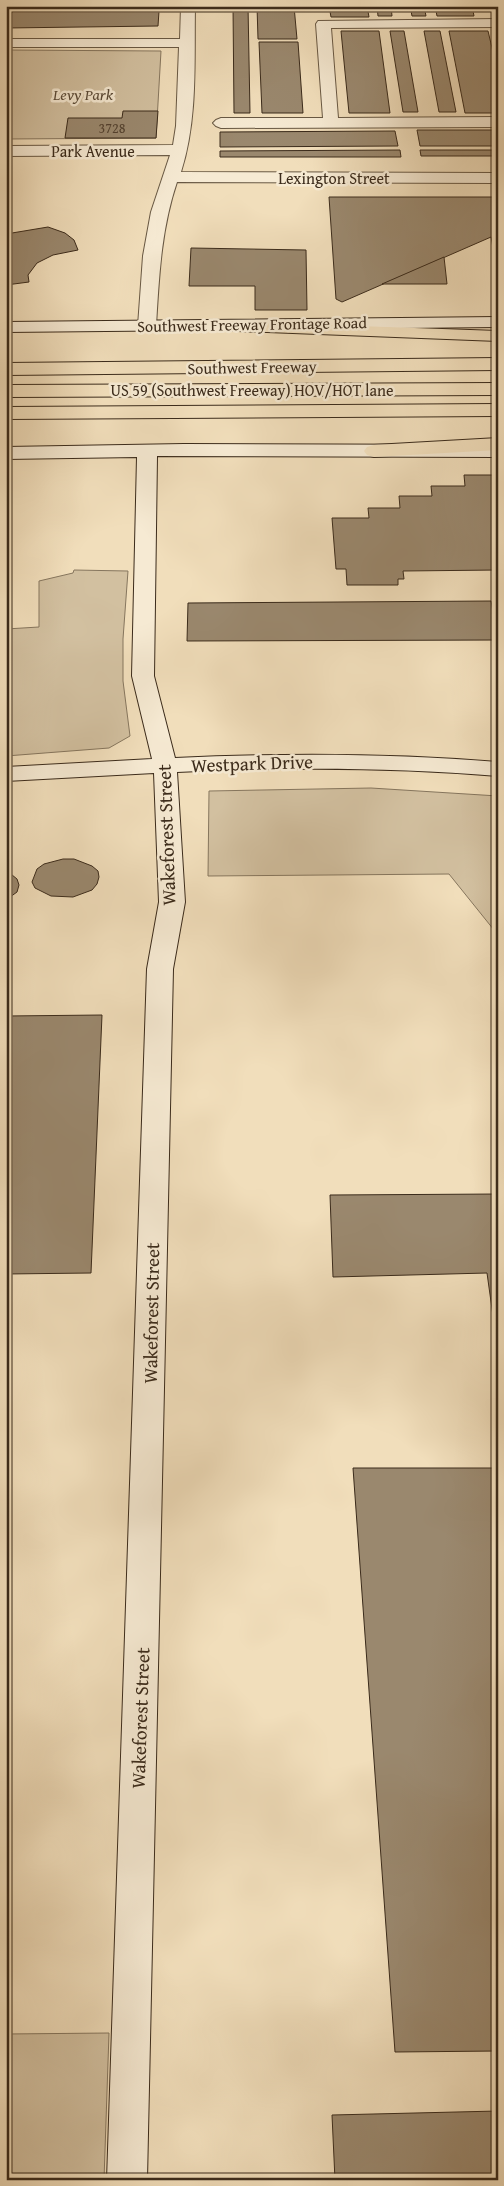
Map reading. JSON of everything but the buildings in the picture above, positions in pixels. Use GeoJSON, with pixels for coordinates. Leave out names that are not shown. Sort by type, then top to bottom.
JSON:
{"type":"FeatureCollection","features":[{"type":"Feature","properties":{"kind":"highway"},"geometry":{"type":"LineString","coordinates":[[220,326],[498,336]]}},
{"type":"Feature","properties":{"kind":"highway","name":"Southwest Freeway"},"geometry":{"type":"LineString","coordinates":[[6,369],[498,364]]}},
{"type":"Feature","properties":{"kind":"highway","name":"US 59 (Southwest Freeway) HOV/HOT lane"},"geometry":{"type":"LineString","coordinates":[[6,391],[498,389]]}},
{"type":"Feature","properties":{"kind":"highway"},"geometry":{"type":"LineString","coordinates":[[6,413],[498,410]]}},
{"type":"Feature","properties":{"kind":"highway"},"geometry":{"type":"LineString","coordinates":[[374,451],[498,444]]}},
{"type":"Feature","properties":{"kind":"street"},"geometry":{"type":"LineString","coordinates":[[147,326],[154,243],[159,212],[180,150],[184,117],[188,6]]}},
{"type":"Feature","properties":{"kind":"street"},"geometry":{"type":"LineString","coordinates":[[331,122],[323,24],[498,23]]}},
{"type":"Feature","properties":{"kind":"street"},"geometry":{"type":"LineString","coordinates":[[6,43],[187,43]]}},
{"type":"Feature","properties":{"kind":"street"},"geometry":{"type":"LineString","coordinates":[[221,123],[498,122]]}},
{"type":"Feature","properties":{"kind":"street","name":"Park Avenue"},"geometry":{"type":"LineString","coordinates":[[6,152],[180,150]]}},
{"type":"Feature","properties":{"kind":"street","name":"Lexington Street"},"geometry":{"type":"LineString","coordinates":[[170,177],[498,178]]}},
{"type":"Feature","properties":{"kind":"street","name":"Southwest Freeway Frontage Road"},"geometry":{"type":"LineString","coordinates":[[6,327],[498,322]]}},
{"type":"Feature","properties":{"kind":"street","name":"Wakeforest Street"},"geometry":{"type":"LineString","coordinates":[[128,2180],[160,969],[172,902],[168,793],[165,766],[143,676],[147,451]]}},
{"type":"Feature","properties":{"kind":"street"},"geometry":{"type":"LineString","coordinates":[[6,453],[498,451]]}},
{"type":"Feature","properties":{"kind":"street","name":"Westpark Drive"},"geometry":{"type":"LineString","coordinates":[[6,774],[314,760],[401,762],[498,769]]}},
{"type":"Feature","properties":{"kind":"green space","name":"Levy Park"},"geometry":{"type":"Polygon","coordinates":[[[6,50],[161,51],[156,138],[6,139],[6,50]]]}},
{"type":"Feature","properties":{"kind":"green space"},"geometry":{"type":"Polygon","coordinates":[[[74,570],[128,571],[123,639],[123,681],[130,736],[109,748],[6,756],[6,629],[39,627],[39,581],[73,573],[74,570]]]}},
{"type":"Feature","properties":{"kind":"green space"},"geometry":{"type":"Polygon","coordinates":[[[371,788],[498,796],[498,935],[449,874],[208,876],[209,791],[371,788]]]}},
{"type":"Feature","properties":{"kind":"green space"},"geometry":{"type":"Polygon","coordinates":[[[109,2033],[104,2180],[6,2180],[6,2034],[109,2033]]]}}]}
